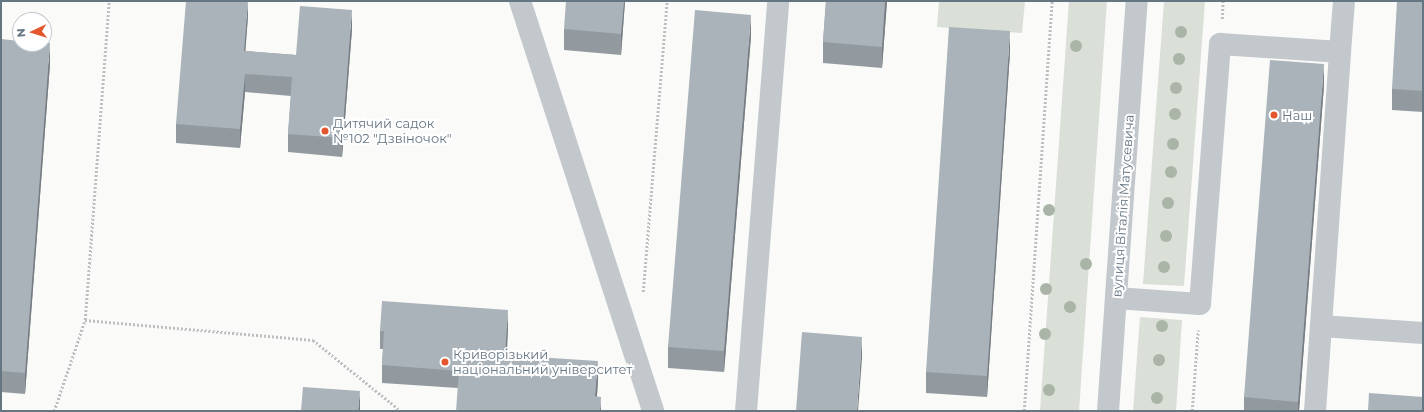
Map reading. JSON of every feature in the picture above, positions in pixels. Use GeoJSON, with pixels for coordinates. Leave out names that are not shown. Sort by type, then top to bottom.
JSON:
{"type":"FeatureCollection","features":[{"type":"Feature","properties":{"kind":"street"},"geometry":{"type":"LineString","coordinates":[[520,1],[653,411]]}},
{"type":"Feature","properties":{"kind":"street"},"geometry":{"type":"LineString","coordinates":[[746,411],[778,1]]}},
{"type":"Feature","properties":{"kind":"street","name":"вулиця Віталія Матусевича"},"geometry":{"type":"LineString","coordinates":[[1108,411],[1137,1]]}},
{"type":"Feature","properties":{"kind":"street"},"geometry":{"type":"LineString","coordinates":[[1315,411],[1344,1]]}},
{"type":"Feature","properties":{"kind":"street"},"geometry":{"type":"LineString","coordinates":[[1116,298],[1200,304],[1220,44],[1340,52]]}},
{"type":"Feature","properties":{"kind":"street"},"geometry":{"type":"LineString","coordinates":[[1321,326],[1423,333]]}},
{"type":"Feature","properties":{"kind":"path"},"geometry":{"type":"LineString","coordinates":[[54,411],[85,320],[109,1]]}},
{"type":"Feature","properties":{"kind":"path"},"geometry":{"type":"LineString","coordinates":[[642,299],[667,1]]}},
{"type":"Feature","properties":{"kind":"path"},"geometry":{"type":"LineString","coordinates":[[1024,411],[1052,1]]}},
{"type":"Feature","properties":{"kind":"path"},"geometry":{"type":"LineString","coordinates":[[1192,411],[1200,304]]}},
{"type":"Feature","properties":{"kind":"path"},"geometry":{"type":"LineString","coordinates":[[85,320],[313,340],[401,411]]}},
{"type":"Feature","properties":{"kind":"shaded area"},"geometry":{"type":"Polygon","coordinates":[[[939,1],[1025,1],[1022,33],[937,27],[939,1]]]}},
{"type":"Feature","properties":{"kind":"shaded area"},"geometry":{"type":"Polygon","coordinates":[[[1069,1],[1107,1],[1079,411],[1040,411],[1069,1]]]}},
{"type":"Feature","properties":{"kind":"shaded area"},"geometry":{"type":"Polygon","coordinates":[[[1164,1],[1205,1],[1184,286],[1143,284],[1164,1]]]}},
{"type":"Feature","properties":{"kind":"shaded area"},"geometry":{"type":"Polygon","coordinates":[[[1140,317],[1182,320],[1176,411],[1133,411],[1140,317]]]}},
{"type":"Feature","properties":{"kind":"building"},"geometry":{"type":"Polygon","coordinates":[[[186,1],[248,1],[244,51],[296,55],[300,6],[352,10],[342,138],[288,134],[292,77],[245,74],[240,129],[176,124],[186,1]]]}},
{"type":"Feature","properties":{"kind":"building"},"geometry":{"type":"Polygon","coordinates":[[[566,1],[624,1],[621,34],[564,29],[566,1]]]}},
{"type":"Feature","properties":{"kind":"building"},"geometry":{"type":"Polygon","coordinates":[[[826,1],[885,1],[882,47],[823,42],[826,1]]]}},
{"type":"Feature","properties":{"kind":"building"},"geometry":{"type":"Polygon","coordinates":[[[1397,1],[1423,1],[1423,91],[1392,89],[1397,1]]]}},
{"type":"Feature","properties":{"kind":"building"},"geometry":{"type":"Polygon","coordinates":[[[695,10],[751,15],[724,351],[668,347],[695,10]]]}},
{"type":"Feature","properties":{"kind":"building"},"geometry":{"type":"Polygon","coordinates":[[[949,27],[1010,31],[987,376],[926,372],[949,27]]]}},
{"type":"Feature","properties":{"kind":"building"},"geometry":{"type":"Polygon","coordinates":[[[1,39],[12,40],[12,52],[49,52],[25,373],[1,371],[1,39]]]}},
{"type":"Feature","properties":{"kind":"building"},"geometry":{"type":"Polygon","coordinates":[[[1270,60],[1324,64],[1298,402],[1244,397],[1270,60]]]}},
{"type":"Feature","properties":{"kind":"building","name":"Криворізький національний університет"},"geometry":{"type":"Polygon","coordinates":[[[382,301],[508,310],[505,355],[598,361],[595,396],[601,397],[600,411],[456,411],[459,371],[382,365],[384,331],[380,331],[382,301]]]}},
{"type":"Feature","properties":{"kind":"building"},"geometry":{"type":"Polygon","coordinates":[[[802,332],[862,337],[857,411],[796,411],[802,332]]]}},
{"type":"Feature","properties":{"kind":"building"},"geometry":{"type":"Polygon","coordinates":[[[303,387],[360,391],[358,411],[301,411],[303,387]]]}},
{"type":"Feature","properties":{"kind":"building"},"geometry":{"type":"Polygon","coordinates":[[[1369,393],[1423,397],[1423,411],[1368,411],[1369,393]]]}},
{"type":"Feature","properties":{"kind":"place","name":"Наш"},"geometry":{"type":"Point","coordinates":[1274,115]}},
{"type":"Feature","properties":{"kind":"place","name":"Дитячий садок №102 \"Дзвіночок\""},"geometry":{"type":"Point","coordinates":[325,131]}},
{"type":"Feature","properties":{"kind":"place","name":"Криворізький національний університет"},"geometry":{"type":"Point","coordinates":[445,362]}}]}
